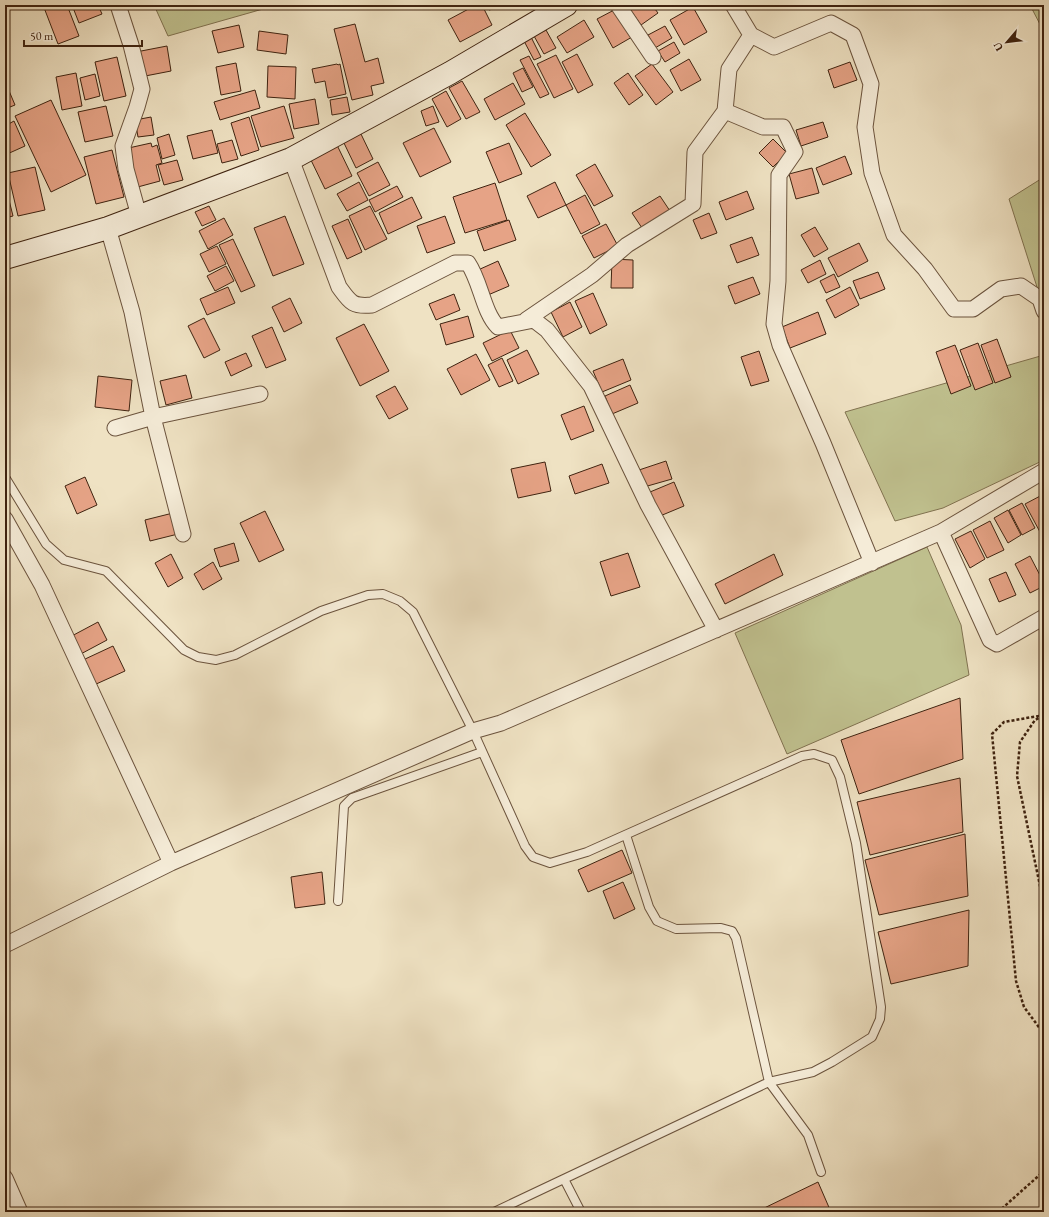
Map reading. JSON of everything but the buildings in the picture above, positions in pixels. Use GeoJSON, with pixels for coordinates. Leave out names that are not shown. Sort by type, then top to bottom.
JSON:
{"type":"FeatureCollection","features":[{"type":"Feature","properties":{"kind":"main road"},"geometry":{"type":"LineString","coordinates":[[5,258],[108,228],[291,159],[450,73],[566,5]]}},
{"type":"Feature","properties":{"kind":"street"},"geometry":{"type":"LineString","coordinates":[[118,5],[142,89],[123,146],[126,169],[139,216]]}},
{"type":"Feature","properties":{"kind":"street"},"geometry":{"type":"LineString","coordinates":[[618,5],[653,57]]}},
{"type":"Feature","properties":{"kind":"street"},"geometry":{"type":"LineString","coordinates":[[733,5],[751,35],[774,47],[831,23],[853,35],[871,84],[865,127],[872,173],[894,236],[925,269],[954,309],[973,309],[1001,289],[1021,286],[1040,299],[1044,311]]}},
{"type":"Feature","properties":{"kind":"street"},"geometry":{"type":"LineString","coordinates":[[526,320],[592,275],[627,245],[693,204],[695,152],[725,111],[729,69],[751,35]]}},
{"type":"Feature","properties":{"kind":"street"},"geometry":{"type":"LineString","coordinates":[[725,111],[763,127],[783,127],[796,152],[779,175],[778,281],[774,324],[780,345],[823,443],[872,563]]}},
{"type":"Feature","properties":{"kind":"street"},"geometry":{"type":"LineString","coordinates":[[291,159],[339,287],[348,300],[359,307],[372,305],[455,263],[468,263],[474,273],[492,320],[498,327],[526,320],[534,320],[547,330],[591,386],[648,505],[716,630]]}},
{"type":"Feature","properties":{"kind":"street"},"geometry":{"type":"LineString","coordinates":[[108,228],[132,312],[153,417],[183,534]]}},
{"type":"Feature","properties":{"kind":"street"},"geometry":{"type":"LineString","coordinates":[[115,428],[153,417],[260,394]]}},
{"type":"Feature","properties":{"kind":"street"},"geometry":{"type":"LineString","coordinates":[[5,945],[170,863],[473,731],[501,723],[941,532],[1044,471]]}},
{"type":"Feature","properties":{"kind":"street"},"geometry":{"type":"LineString","coordinates":[[5,519],[42,584],[170,863]]}},
{"type":"Feature","properties":{"kind":"street"},"geometry":{"type":"LineString","coordinates":[[941,532],[990,640],[997,644],[1044,617]]}},
{"type":"Feature","properties":{"kind":"street"},"geometry":{"type":"LineString","coordinates":[[5,1178],[20,1212]]}},
{"type":"Feature","properties":{"kind":"lane"},"geometry":{"type":"LineString","coordinates":[[5,477],[46,544],[64,560],[106,571],[184,650],[198,657],[216,660],[235,655],[321,611],[368,595],[383,594],[400,601],[413,612],[473,731],[525,846],[533,857],[550,863],[587,852],[802,756],[814,754],[832,760],[840,777],[856,843],[881,1007],[880,1019],[872,1037],[813,1072],[769,1082],[494,1212]]}},
{"type":"Feature","properties":{"kind":"lane"},"geometry":{"type":"LineString","coordinates":[[338,902],[344,806],[352,798],[482,752]]}},
{"type":"Feature","properties":{"kind":"lane"},"geometry":{"type":"LineString","coordinates":[[626,835],[649,907],[657,921],[676,929],[721,928],[732,931],[736,938],[769,1082],[808,1135],[821,1172]]}},
{"type":"Feature","properties":{"kind":"lane"},"geometry":{"type":"LineString","coordinates":[[564,1179],[581,1212]]}},
{"type":"Feature","properties":{"kind":"path"},"geometry":{"type":"LineString","coordinates":[[1044,716],[1034,720],[1020,742],[1017,776],[1044,905]]}},
{"type":"Feature","properties":{"kind":"path"},"geometry":{"type":"LineString","coordinates":[[1044,716],[1004,722],[992,734],[1016,981],[1024,1007],[1044,1034]]}},
{"type":"Feature","properties":{"kind":"path"},"geometry":{"type":"LineString","coordinates":[[998,1212],[1044,1171]]}},
{"type":"Feature","properties":{"kind":"green space"},"geometry":{"type":"Polygon","coordinates":[[[154,5],[277,5],[168,36],[154,5]]]}},
{"type":"Feature","properties":{"kind":"green space"},"geometry":{"type":"Polygon","coordinates":[[[1030,5],[1044,5],[1044,32],[1030,5]]]}},
{"type":"Feature","properties":{"kind":"green space"},"geometry":{"type":"Polygon","coordinates":[[[1044,177],[1044,309],[1009,199],[1044,177]]]}},
{"type":"Feature","properties":{"kind":"green space"},"geometry":{"type":"Polygon","coordinates":[[[1044,355],[1044,460],[943,508],[895,521],[845,412],[1044,355]]]}},
{"type":"Feature","properties":{"kind":"green space"},"geometry":{"type":"Polygon","coordinates":[[[927,547],[961,625],[969,675],[787,754],[735,633],[927,547]]]}}]}
